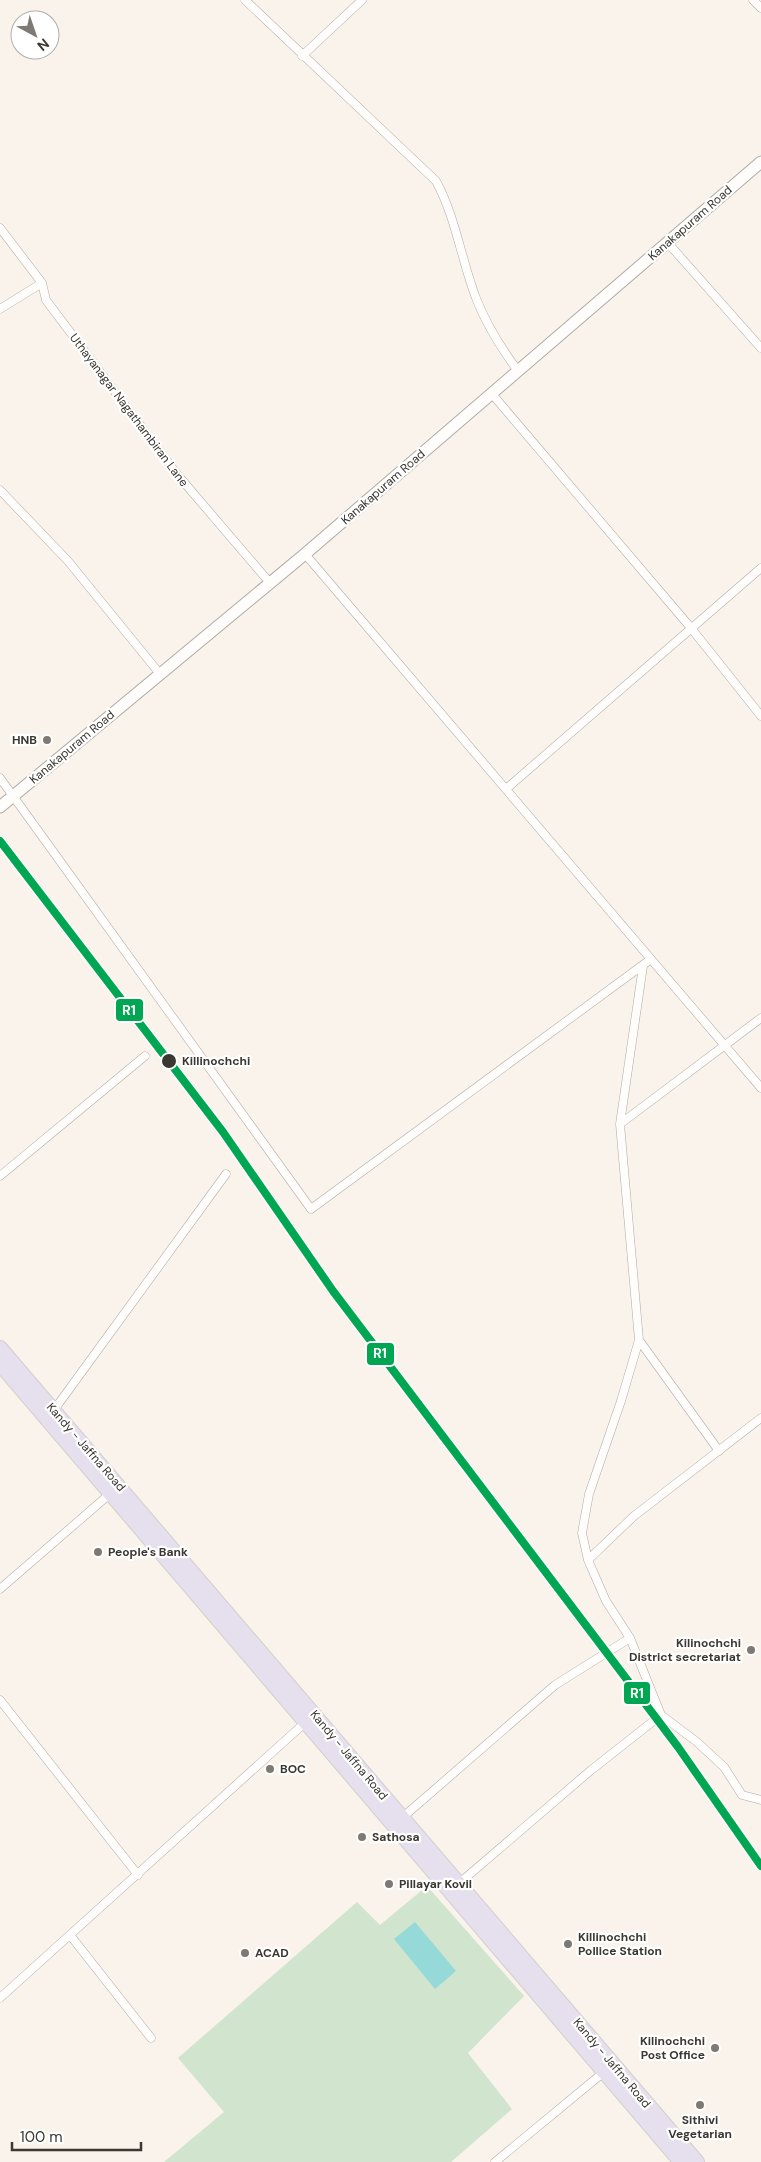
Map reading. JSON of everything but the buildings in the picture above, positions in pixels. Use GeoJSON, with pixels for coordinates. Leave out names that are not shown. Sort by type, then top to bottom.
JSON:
{"type":"FeatureCollection","features":[{"type":"Feature","properties":{"kind":"highway","name":"Kandy - Jaffna Road"},"geometry":{"type":"LineString","coordinates":[[0,1348],[54,1410],[115,1489]]}},
{"type":"Feature","properties":{"kind":"highway","name":"Kandy - Jaffna Road"},"geometry":{"type":"LineString","coordinates":[[0,1364],[115,1489],[455,1887],[697,2162]]}},
{"type":"Feature","properties":{"kind":"highway","name":"Kandy - Jaffna Road"},"geometry":{"type":"LineString","coordinates":[[311,1718],[403,1817],[455,1887],[604,2072],[681,2162]]}},
{"type":"Feature","properties":{"kind":"street"},"geometry":{"type":"LineString","coordinates":[[245,0],[436,181],[447,201],[476,298],[499,346],[518,371]]}},
{"type":"Feature","properties":{"kind":"street"},"geometry":{"type":"LineString","coordinates":[[302,56],[362,0]]}},
{"type":"Feature","properties":{"kind":"street"},"geometry":{"type":"LineString","coordinates":[[753,0],[761,8]]}},
{"type":"Feature","properties":{"kind":"street","name":"Kanakapuram Road"},"geometry":{"type":"LineString","coordinates":[[0,807],[305,554],[761,162]]}},
{"type":"Feature","properties":{"kind":"street","name":"Uthayanagar Nagathambiran Lane"},"geometry":{"type":"LineString","coordinates":[[0,228],[42,283],[46,300],[176,473],[270,583]]}},
{"type":"Feature","properties":{"kind":"street"},"geometry":{"type":"LineString","coordinates":[[667,242],[761,348]]}},
{"type":"Feature","properties":{"kind":"street"},"geometry":{"type":"LineString","coordinates":[[0,309],[42,283]]}},
{"type":"Feature","properties":{"kind":"street"},"geometry":{"type":"LineString","coordinates":[[492,394],[691,628],[761,716]]}},
{"type":"Feature","properties":{"kind":"street"},"geometry":{"type":"LineString","coordinates":[[0,490],[68,561],[160,674]]}},
{"type":"Feature","properties":{"kind":"street"},"geometry":{"type":"LineString","coordinates":[[305,554],[761,1088]]}},
{"type":"Feature","properties":{"kind":"street"},"geometry":{"type":"LineString","coordinates":[[506,789],[761,568]]}},
{"type":"Feature","properties":{"kind":"street"},"geometry":{"type":"LineString","coordinates":[[0,778],[311,1209],[651,959]]}},
{"type":"Feature","properties":{"kind":"street"},"geometry":{"type":"LineString","coordinates":[[643,966],[620,1124],[639,1340],[590,1494],[582,1533],[588,1560],[606,1601],[630,1638],[661,1715],[697,1742],[724,1767],[742,1795],[761,1800]]}},
{"type":"Feature","properties":{"kind":"street"},"geometry":{"type":"LineString","coordinates":[[620,1124],[761,1018]]}},
{"type":"Feature","properties":{"kind":"street"},"geometry":{"type":"LineString","coordinates":[[0,1176],[145,1056]]}},
{"type":"Feature","properties":{"kind":"street"},"geometry":{"type":"LineString","coordinates":[[54,1410],[226,1174]]}},
{"type":"Feature","properties":{"kind":"street"},"geometry":{"type":"LineString","coordinates":[[639,1340],[718,1451]]}},
{"type":"Feature","properties":{"kind":"street"},"geometry":{"type":"LineString","coordinates":[[588,1560],[634,1516],[761,1418]]}},
{"type":"Feature","properties":{"kind":"street"},"geometry":{"type":"LineString","coordinates":[[0,1589],[115,1489]]}},
{"type":"Feature","properties":{"kind":"street"},"geometry":{"type":"LineString","coordinates":[[403,1817],[555,1685],[630,1638]]}},
{"type":"Feature","properties":{"kind":"street"},"geometry":{"type":"LineString","coordinates":[[0,1700],[138,1875]]}},
{"type":"Feature","properties":{"kind":"street"},"geometry":{"type":"LineString","coordinates":[[455,1887],[590,1771],[661,1715]]}},
{"type":"Feature","properties":{"kind":"street"},"geometry":{"type":"LineString","coordinates":[[0,1998],[311,1718]]}},
{"type":"Feature","properties":{"kind":"street"},"geometry":{"type":"LineString","coordinates":[[70,1935],[151,2038]]}},
{"type":"Feature","properties":{"kind":"street"},"geometry":{"type":"LineString","coordinates":[[495,2162],[546,2122],[604,2072]]}},
{"type":"Feature","properties":{"kind":"green space"},"geometry":{"type":"Polygon","coordinates":[[[427,1886],[524,1996],[468,2053],[512,2109],[451,2162],[164,2162],[224,2112],[178,2058],[357,1902],[380,1925],[427,1886]]]}},
{"type":"Feature","properties":{"kind":"water"},"geometry":{"type":"Polygon","coordinates":[[[415,1922],[456,1971],[435,1989],[394,1939],[415,1922]]]}},
{"type":"Feature","properties":{"kind":"transit line","name":"R1"},"geometry":{"type":"LineString","coordinates":[[0,841],[223,1132],[333,1291],[678,1747],[761,1866]]}},
{"type":"Feature","properties":{"kind":"place","name":"HNB"},"geometry":{"type":"Point","coordinates":[47,740]}},
{"type":"Feature","properties":{"kind":"place","name":"Killinochchi"},"geometry":{"type":"Point","coordinates":[169,1061]}},
{"type":"Feature","properties":{"kind":"place","name":"People's Bank"},"geometry":{"type":"Point","coordinates":[98,1552]}},
{"type":"Feature","properties":{"kind":"place","name":"Kilinochchi District secretariat"},"geometry":{"type":"Point","coordinates":[751,1650]}},
{"type":"Feature","properties":{"kind":"place","name":"BOC"},"geometry":{"type":"Point","coordinates":[270,1769]}},
{"type":"Feature","properties":{"kind":"place","name":"Sathosa"},"geometry":{"type":"Point","coordinates":[362,1837]}},
{"type":"Feature","properties":{"kind":"place","name":"Pillayar Kovil"},"geometry":{"type":"Point","coordinates":[389,1884]}},
{"type":"Feature","properties":{"kind":"place","name":"Killinochchi Pollice Station"},"geometry":{"type":"Point","coordinates":[568,1944]}},
{"type":"Feature","properties":{"kind":"place","name":"ACAD"},"geometry":{"type":"Point","coordinates":[245,1953]}},
{"type":"Feature","properties":{"kind":"place","name":"Kilinochchi Post Office"},"geometry":{"type":"Point","coordinates":[715,2048]}},
{"type":"Feature","properties":{"kind":"place","name":"Sithivi Vegetarian"},"geometry":{"type":"Point","coordinates":[700,2105]}}]}
